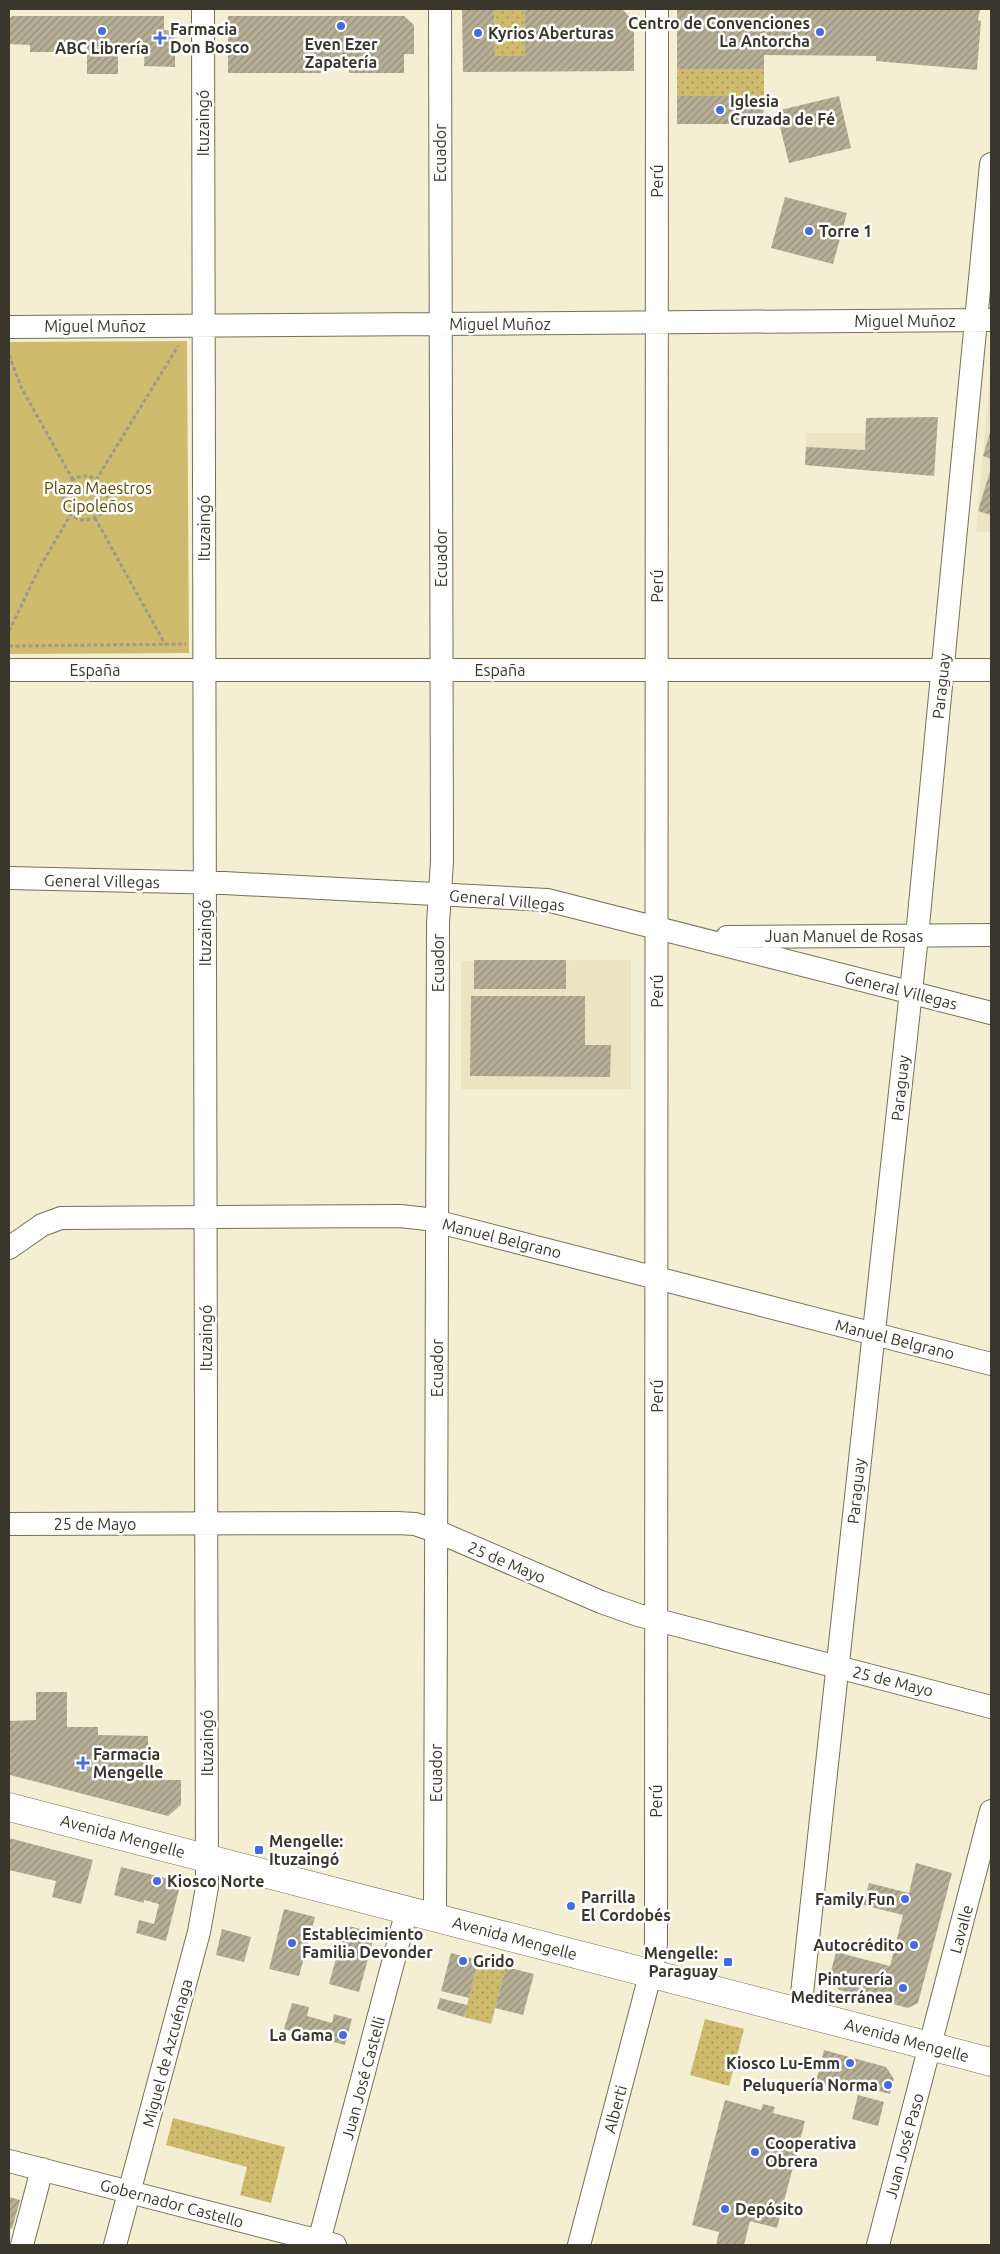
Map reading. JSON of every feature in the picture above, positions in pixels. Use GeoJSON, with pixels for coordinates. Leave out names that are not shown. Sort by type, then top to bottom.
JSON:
{"type":"FeatureCollection","features":[{"type":"Feature","properties":{"kind":"main road","name":"Avenida Mengelle"},"geometry":{"type":"LineString","coordinates":[[9,1807],[991,2062]]}},
{"type":"Feature","properties":{"kind":"street","name":"Ituzaingó"},"geometry":{"type":"LineString","coordinates":[[203,9],[208,1858]]}},
{"type":"Feature","properties":{"kind":"street","name":"Ecuador"},"geometry":{"type":"LineString","coordinates":[[435,1917],[438,924],[442,861],[440,9]]}},
{"type":"Feature","properties":{"kind":"street","name":"Perú"},"geometry":{"type":"LineString","coordinates":[[651,1973],[656,1935],[657,1620],[657,9]]}},
{"type":"Feature","properties":{"kind":"street","name":"Paraguay"},"geometry":{"type":"LineString","coordinates":[[800,2012],[917,936],[943,669],[984,320],[991,164]]}},
{"type":"Feature","properties":{"kind":"street","name":"Miguel Muñoz"},"geometry":{"type":"LineString","coordinates":[[9,327],[984,320]]}},
{"type":"Feature","properties":{"kind":"street","name":"España"},"geometry":{"type":"LineString","coordinates":[[9,670],[991,670]]}},
{"type":"Feature","properties":{"kind":"street","name":"General Villegas"},"geometry":{"type":"LineString","coordinates":[[9,878],[205,883],[547,900],[991,1013]]}},
{"type":"Feature","properties":{"kind":"street","name":"Juan Manuel de Rosas"},"geometry":{"type":"LineString","coordinates":[[696,937],[991,935]]}},
{"type":"Feature","properties":{"kind":"street","name":"Manuel Belgrano"},"geometry":{"type":"LineString","coordinates":[[9,1248],[42,1225],[61,1218],[400,1216],[437,1221],[991,1364]]}},
{"type":"Feature","properties":{"kind":"street","name":"25 de Mayo"},"geometry":{"type":"LineString","coordinates":[[9,1524],[397,1522],[415,1524],[436,1531],[601,1602],[657,1620],[991,1707]]}},
{"type":"Feature","properties":{"kind":"street","name":"Lavalle"},"geometry":{"type":"LineString","coordinates":[[930,2046],[991,1811]]}},
{"type":"Feature","properties":{"kind":"street","name":"Miguel de Azcuénaga"},"geometry":{"type":"LineString","coordinates":[[115,2245],[203,1917],[208,1858]]}},
{"type":"Feature","properties":{"kind":"street","name":"Juan José Castelli"},"geometry":{"type":"LineString","coordinates":[[324,2244],[407,1910]]}},
{"type":"Feature","properties":{"kind":"street","name":"Alberti"},"geometry":{"type":"LineString","coordinates":[[579,2245],[651,1973]]}},
{"type":"Feature","properties":{"kind":"street","name":"Juan José Paso"},"geometry":{"type":"LineString","coordinates":[[878,2245],[930,2046]]}},
{"type":"Feature","properties":{"kind":"street","name":"Gobernador Castello"},"geometry":{"type":"LineString","coordinates":[[9,2160],[324,2244]]}},
{"type":"Feature","properties":{"kind":"street"},"geometry":{"type":"LineString","coordinates":[[22,2245],[42,2169]]}},
{"type":"Feature","properties":{"kind":"path"},"geometry":{"type":"LineString","coordinates":[[96,480],[180,342],[171,342]]}},
{"type":"Feature","properties":{"kind":"path"},"geometry":{"type":"LineString","coordinates":[[9,355],[22,389],[73,480]]}},
{"type":"Feature","properties":{"kind":"path"},"geometry":{"type":"LineString","coordinates":[[86,476],[96,480],[104,487],[107,501],[101,514],[95,518],[81,520],[65,506],[65,492],[73,480],[86,476]]}},
{"type":"Feature","properties":{"kind":"path"},"geometry":{"type":"LineString","coordinates":[[9,631],[40,567],[72,514]]}},
{"type":"Feature","properties":{"kind":"path"},"geometry":{"type":"LineString","coordinates":[[95,518],[165,644]]}},
{"type":"Feature","properties":{"kind":"path"},"geometry":{"type":"LineString","coordinates":[[9,646],[188,644]]}},
{"type":"Feature","properties":{"kind":"shaded area"},"geometry":{"type":"Polygon","coordinates":[[[991,364],[991,532],[976,532],[991,364]]]}},
{"type":"Feature","properties":{"kind":"shaded area"},"geometry":{"type":"Polygon","coordinates":[[[938,417],[934,476],[805,465],[806,433],[866,433],[866,418],[938,417]]]}},
{"type":"Feature","properties":{"kind":"shaded area"},"geometry":{"type":"Polygon","coordinates":[[[631,960],[631,1089],[461,1089],[461,961],[631,960]]]}},
{"type":"Feature","properties":{"kind":"green space"},"geometry":{"type":"Polygon","coordinates":[[[494,10],[525,10],[525,56],[495,56],[494,10]]]}},
{"type":"Feature","properties":{"kind":"green space"},"geometry":{"type":"Polygon","coordinates":[[[677,69],[764,69],[764,96],[677,96],[677,69]]]}},
{"type":"Feature","properties":{"kind":"green space","name":"Plaza Maestros Cipoleños"},"geometry":{"type":"Polygon","coordinates":[[[187,341],[189,653],[9,654],[9,342],[187,341]]]}},
{"type":"Feature","properties":{"kind":"green space"},"geometry":{"type":"Polygon","coordinates":[[[478,1960],[506,1967],[491,2024],[464,2017],[478,1960]]]}},
{"type":"Feature","properties":{"kind":"green space"},"geometry":{"type":"Polygon","coordinates":[[[705,2019],[744,2029],[729,2086],[690,2075],[705,2019]]]}},
{"type":"Feature","properties":{"kind":"green space"},"geometry":{"type":"Polygon","coordinates":[[[173,2118],[285,2147],[271,2203],[240,2195],[247,2167],[166,2145],[173,2118]]]}},
{"type":"Feature","properties":{"kind":"building"},"geometry":{"type":"Polygon","coordinates":[[[622,9],[634,21],[634,71],[463,72],[462,10],[494,10],[495,56],[525,56],[525,10],[622,9]]]}},
{"type":"Feature","properties":{"kind":"building"},"geometry":{"type":"Polygon","coordinates":[[[677,9],[980,10],[978,20],[981,21],[977,70],[876,61],[876,56],[764,55],[764,69],[677,69],[677,9]]]}},
{"type":"Feature","properties":{"kind":"building"},"geometry":{"type":"Polygon","coordinates":[[[12,16],[164,16],[164,30],[175,30],[175,67],[144,66],[145,46],[118,46],[118,74],[87,74],[87,46],[58,45],[58,52],[30,52],[30,45],[9,44],[9,19],[12,16]]]}},
{"type":"Feature","properties":{"kind":"building"},"geometry":{"type":"Polygon","coordinates":[[[228,16],[404,16],[414,25],[414,54],[404,54],[404,73],[349,73],[349,65],[321,65],[321,73],[228,73],[228,16]]]}},
{"type":"Feature","properties":{"kind":"building","name":"Iglesia Cruzada de Fé"},"geometry":{"type":"Polygon","coordinates":[[[677,96],[764,96],[763,124],[677,124],[677,96]]]}},
{"type":"Feature","properties":{"kind":"building"},"geometry":{"type":"Polygon","coordinates":[[[839,96],[851,148],[789,163],[776,111],[839,96]]]}},
{"type":"Feature","properties":{"kind":"building","name":"Torre 1"},"geometry":{"type":"Polygon","coordinates":[[[785,197],[847,213],[833,264],[771,248],[785,197]]]}},
{"type":"Feature","properties":{"kind":"building"},"geometry":{"type":"Polygon","coordinates":[[[938,417],[934,476],[805,465],[806,447],[865,450],[866,418],[938,417]]]}},
{"type":"Feature","properties":{"kind":"building"},"geometry":{"type":"Polygon","coordinates":[[[991,429],[991,459],[983,456],[991,429]]]}},
{"type":"Feature","properties":{"kind":"building"},"geometry":{"type":"Polygon","coordinates":[[[991,468],[991,515],[978,511],[991,468]]]}},
{"type":"Feature","properties":{"kind":"building"},"geometry":{"type":"Polygon","coordinates":[[[474,960],[566,960],[566,989],[474,989],[474,960]]]}},
{"type":"Feature","properties":{"kind":"building"},"geometry":{"type":"Polygon","coordinates":[[[471,996],[585,996],[585,1045],[611,1045],[610,1077],[470,1076],[471,996]]]}},
{"type":"Feature","properties":{"kind":"building"},"geometry":{"type":"Polygon","coordinates":[[[36,1692],[67,1692],[67,1727],[98,1727],[98,1735],[148,1736],[148,1780],[181,1780],[181,1805],[168,1816],[10,1775],[9,1721],[36,1720],[36,1692]]]}},
{"type":"Feature","properties":{"kind":"building"},"geometry":{"type":"Polygon","coordinates":[[[9,1838],[93,1860],[81,1904],[52,1897],[56,1881],[9,1870],[9,1838]]]}},
{"type":"Feature","properties":{"kind":"building"},"geometry":{"type":"Polygon","coordinates":[[[916,1863],[952,1873],[918,2003],[908,2008],[839,1990],[830,1975],[836,1952],[890,1966],[903,1915],[863,1905],[869,1883],[909,1893],[916,1863]]]}},
{"type":"Feature","properties":{"kind":"building"},"geometry":{"type":"Polygon","coordinates":[[[121,1867],[181,1882],[166,1941],[136,1933],[139,1920],[154,1924],[159,1904],[144,1900],[144,1903],[114,1895],[121,1867]]]}},
{"type":"Feature","properties":{"kind":"building","name":"Establecimiento Familia Devonder"},"geometry":{"type":"Polygon","coordinates":[[[284,1909],[315,1917],[299,1976],[269,1969],[284,1909]]]}},
{"type":"Feature","properties":{"kind":"building"},"geometry":{"type":"Polygon","coordinates":[[[345,1925],[375,1933],[359,1992],[329,1984],[345,1925]]]}},
{"type":"Feature","properties":{"kind":"building"},"geometry":{"type":"Polygon","coordinates":[[[222,1929],[251,1937],[244,1962],[216,1955],[222,1929]]]}},
{"type":"Feature","properties":{"kind":"building"},"geometry":{"type":"Polygon","coordinates":[[[451,1953],[478,1960],[469,1998],[441,1991],[451,1953]]]}},
{"type":"Feature","properties":{"kind":"building"},"geometry":{"type":"Polygon","coordinates":[[[506,1967],[534,1974],[523,2015],[495,2008],[506,1967]]]}},
{"type":"Feature","properties":{"kind":"building"},"geometry":{"type":"Polygon","coordinates":[[[440,1998],[467,2005],[464,2017],[437,2009],[440,1998]]]}},
{"type":"Feature","properties":{"kind":"building"},"geometry":{"type":"Polygon","coordinates":[[[292,2003],[309,2007],[307,2016],[332,2023],[334,2014],[352,2019],[345,2045],[284,2029],[292,2003]]]}},
{"type":"Feature","properties":{"kind":"building"},"geometry":{"type":"Polygon","coordinates":[[[824,2050],[886,2067],[894,2079],[890,2094],[854,2085],[852,2091],[816,2082],[824,2050]]]}},
{"type":"Feature","properties":{"kind":"building"},"geometry":{"type":"Polygon","coordinates":[[[858,2095],[884,2102],[878,2126],[852,2119],[858,2095]]]}},
{"type":"Feature","properties":{"kind":"building"},"geometry":{"type":"Polygon","coordinates":[[[725,2100],[761,2110],[763,2104],[775,2107],[773,2113],[805,2121],[777,2228],[750,2221],[744,2245],[716,2245],[719,2232],[692,2225],[725,2100]]]}},
{"type":"Feature","properties":{"kind":"building"},"geometry":{"type":"Polygon","coordinates":[[[9,2197],[20,2200],[12,2229],[9,2228],[9,2197]]]}},
{"type":"Feature","properties":{"kind":"place","name":"Even Ezer Zapatería"},"geometry":{"type":"Point","coordinates":[341,26]}},
{"type":"Feature","properties":{"kind":"place","name":"ABC Librería"},"geometry":{"type":"Point","coordinates":[102,31]}},
{"type":"Feature","properties":{"kind":"place","name":"Centro de Convenciones La Antorcha"},"geometry":{"type":"Point","coordinates":[820,32]}},
{"type":"Feature","properties":{"kind":"place","name":"Kyrios Aberturas"},"geometry":{"type":"Point","coordinates":[478,33]}},
{"type":"Feature","properties":{"kind":"place","name":"Farmacia Don Bosco"},"geometry":{"type":"Point","coordinates":[160,38]}},
{"type":"Feature","properties":{"kind":"place","name":"Iglesia Cruzada de Fé"},"geometry":{"type":"Point","coordinates":[720,110]}},
{"type":"Feature","properties":{"kind":"place","name":"Torre 1"},"geometry":{"type":"Point","coordinates":[809,231]}},
{"type":"Feature","properties":{"kind":"place","name":"Farmacia Mengelle"},"geometry":{"type":"Point","coordinates":[83,1763]}},
{"type":"Feature","properties":{"kind":"place","name":"Mengelle: Ituzaingó"},"geometry":{"type":"Point","coordinates":[259,1850]}},
{"type":"Feature","properties":{"kind":"place","name":"Kiosco Norte"},"geometry":{"type":"Point","coordinates":[157,1881]}},
{"type":"Feature","properties":{"kind":"place","name":"Family Fun"},"geometry":{"type":"Point","coordinates":[905,1899]}},
{"type":"Feature","properties":{"kind":"place","name":"Parrilla El Cordobés"},"geometry":{"type":"Point","coordinates":[571,1906]}},
{"type":"Feature","properties":{"kind":"place","name":"Establecimiento Familia Devonder"},"geometry":{"type":"Point","coordinates":[292,1943]}},
{"type":"Feature","properties":{"kind":"place","name":"Autocrédito"},"geometry":{"type":"Point","coordinates":[914,1945]}},
{"type":"Feature","properties":{"kind":"place","name":"Grido"},"geometry":{"type":"Point","coordinates":[463,1961]}},
{"type":"Feature","properties":{"kind":"place","name":"Mengelle: Paraguay"},"geometry":{"type":"Point","coordinates":[728,1962]}},
{"type":"Feature","properties":{"kind":"place","name":"Pinturería Mediterránea"},"geometry":{"type":"Point","coordinates":[903,1988]}},
{"type":"Feature","properties":{"kind":"place","name":"La Gama"},"geometry":{"type":"Point","coordinates":[343,2035]}},
{"type":"Feature","properties":{"kind":"place","name":"Kiosco Lu-Emm"},"geometry":{"type":"Point","coordinates":[850,2063]}},
{"type":"Feature","properties":{"kind":"place","name":"Peluquería Norma"},"geometry":{"type":"Point","coordinates":[888,2085]}},
{"type":"Feature","properties":{"kind":"place","name":"Cooperativa Obrera"},"geometry":{"type":"Point","coordinates":[755,2152]}},
{"type":"Feature","properties":{"kind":"place","name":"Depósito"},"geometry":{"type":"Point","coordinates":[725,2209]}}]}
